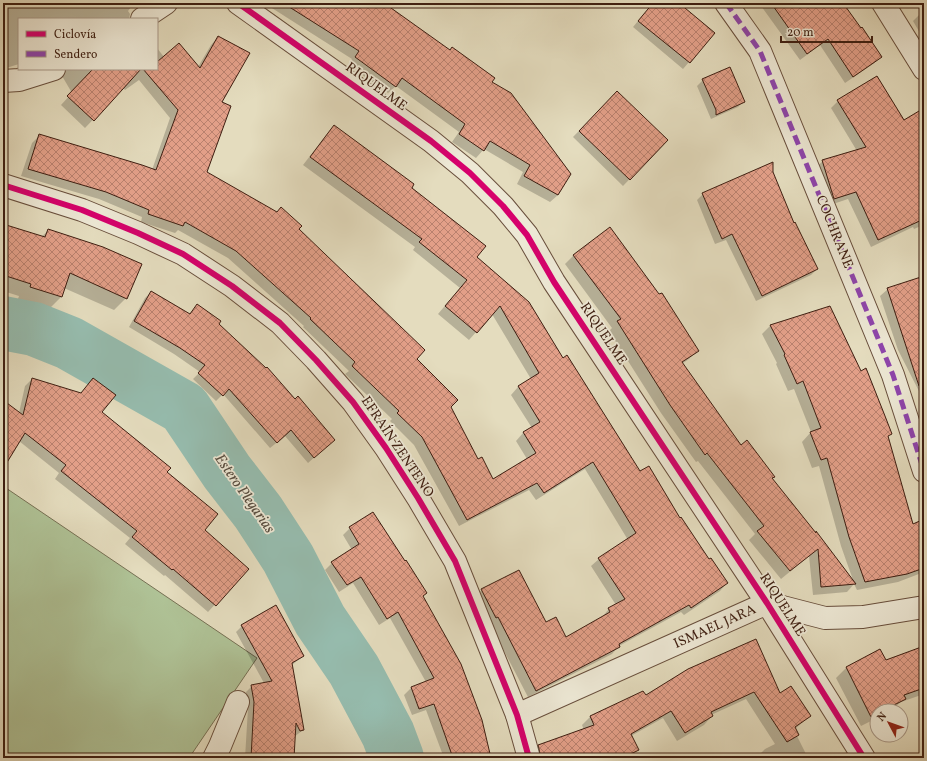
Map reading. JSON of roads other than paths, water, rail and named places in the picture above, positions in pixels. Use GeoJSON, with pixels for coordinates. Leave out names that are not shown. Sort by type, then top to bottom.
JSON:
{"type":"FeatureCollection","features":[{"type":"Feature","properties":{"kind":"street"},"geometry":{"type":"LineString","coordinates":[[144,18],[166,3]]}},
{"type":"Feature","properties":{"kind":"street","name":"RIQUELME"},"geometry":{"type":"LineString","coordinates":[[238,3],[431,141],[470,173],[503,206],[527,235],[559,289],[768,604],[864,758]]}},
{"type":"Feature","properties":{"kind":"street","name":"COCHRANE"},"geometry":{"type":"LineString","coordinates":[[726,3],[760,51],[893,376],[924,471]]}},
{"type":"Feature","properties":{"kind":"street"},"geometry":{"type":"LineString","coordinates":[[883,3],[924,69]]}},
{"type":"Feature","properties":{"kind":"street"},"geometry":{"type":"LineString","coordinates":[[3,81],[19,80],[51,70]]}},
{"type":"Feature","properties":{"kind":"street","name":"EFRAÍN ZENTENO"},"geometry":{"type":"LineString","coordinates":[[3,186],[82,210],[138,233],[183,254],[232,286],[280,324],[316,360],[353,402],[386,448],[418,498],[455,561],[517,715],[529,758]]}},
{"type":"Feature","properties":{"kind":"street","name":"ISMAEL JARA"},"geometry":{"type":"LineString","coordinates":[[517,715],[768,604],[825,618],[863,617],[924,607]]}},
{"type":"Feature","properties":{"kind":"street"},"geometry":{"type":"LineString","coordinates":[[214,758],[238,702]]}},
{"type":"Feature","properties":{"kind":"waterway","name":"Estero Plegarias"},"geometry":{"type":"LineString","coordinates":[[3,323],[34,329],[69,343],[184,408],[227,472],[258,512],[288,558],[320,620],[354,670],[388,734],[397,758]]}}]}
